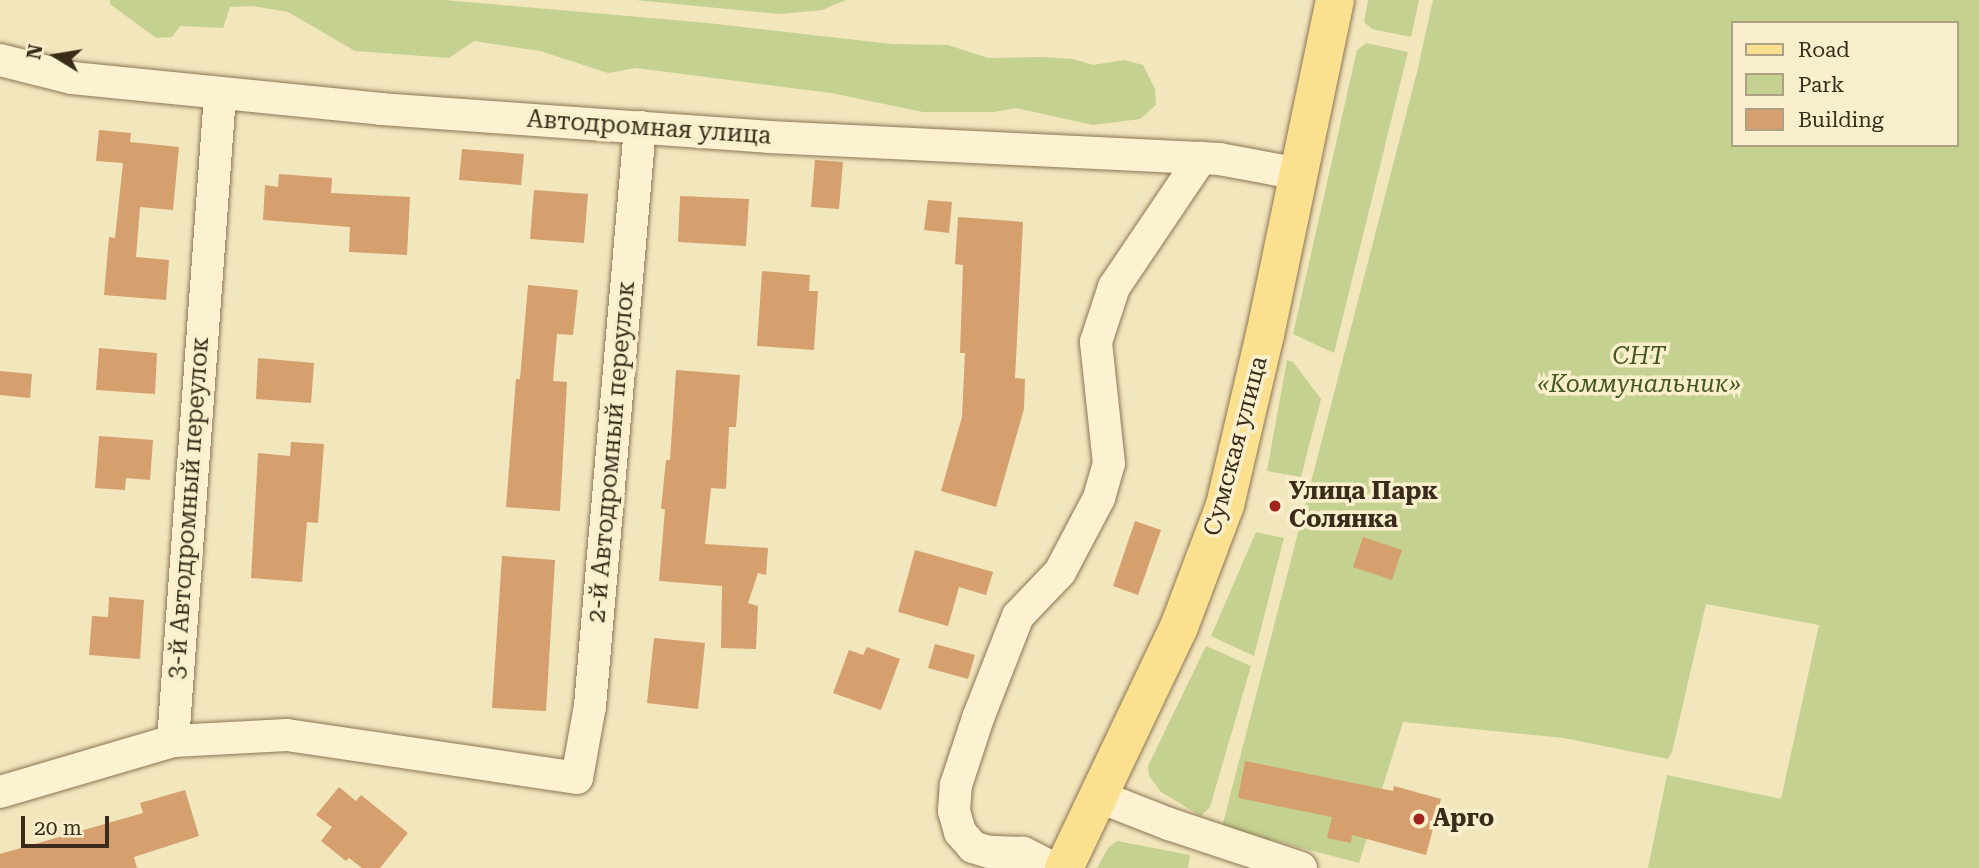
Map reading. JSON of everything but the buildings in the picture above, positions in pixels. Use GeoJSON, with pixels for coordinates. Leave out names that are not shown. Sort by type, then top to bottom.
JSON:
{"type":"FeatureCollection","features":[{"type":"Feature","properties":{"kind":"main road","name":"Сумская улица"},"geometry":{"type":"LineString","coordinates":[[1064,868],[1179,626],[1225,505],[1300,174],[1335,0]]}},
{"type":"Feature","properties":{"kind":"street","name":"Автодромная улица"},"geometry":{"type":"LineString","coordinates":[[0,60],[72,78],[220,95],[769,137],[1201,158],[1300,174]]}},
{"type":"Feature","properties":{"kind":"street","name":"3-й Автодромный переулок"},"geometry":{"type":"LineString","coordinates":[[173,741],[220,95]]}},
{"type":"Feature","properties":{"kind":"street","name":"2-й Автодромный переулок"},"geometry":{"type":"LineString","coordinates":[[173,741],[287,735],[577,778],[590,706],[640,127]]}},
{"type":"Feature","properties":{"kind":"street"},"geometry":{"type":"LineString","coordinates":[[1053,868],[1023,853],[989,852],[973,847],[960,832],[954,811],[956,785],[978,718],[1018,616],[1060,572],[1099,498],[1109,464],[1096,342],[1114,287],[1201,158]]}},
{"type":"Feature","properties":{"kind":"street"},"geometry":{"type":"LineString","coordinates":[[0,792],[173,741]]}},
{"type":"Feature","properties":{"kind":"street"},"geometry":{"type":"LineString","coordinates":[[1100,797],[1169,824],[1301,868]]}},
{"type":"Feature","properties":{"kind":"green space"},"geometry":{"type":"Polygon","coordinates":[[[110,0],[444,0],[708,23],[892,44],[948,45],[988,58],[1073,59],[1093,65],[1124,60],[1143,65],[1155,89],[1156,105],[1140,119],[1093,125],[1016,108],[994,112],[923,112],[831,93],[636,68],[608,73],[540,51],[474,41],[449,58],[355,51],[288,12],[252,6],[230,7],[223,28],[180,26],[172,37],[156,38],[110,4],[110,0]]]}},
{"type":"Feature","properties":{"kind":"green space"},"geometry":{"type":"Polygon","coordinates":[[[635,0],[846,0],[822,10],[780,14],[635,0]]]}},
{"type":"Feature","properties":{"kind":"green space"},"geometry":{"type":"Polygon","coordinates":[[[1368,0],[1419,0],[1411,37],[1372,29],[1364,22],[1368,0]]]}},
{"type":"Feature","properties":{"kind":"green space","name":"СНТ «Коммунальник»"},"geometry":{"type":"Polygon","coordinates":[[[1433,0],[1979,0],[1979,868],[1648,868],[1667,775],[1781,799],[1819,625],[1706,604],[1672,752],[1668,759],[1564,738],[1403,722],[1359,863],[1222,827],[1417,72],[1433,0]]]}},
{"type":"Feature","properties":{"kind":"green space"},"geometry":{"type":"Polygon","coordinates":[[[1366,43],[1408,52],[1334,353],[1293,334],[1357,50],[1366,43]]]}},
{"type":"Feature","properties":{"kind":"green space"},"geometry":{"type":"Polygon","coordinates":[[[1287,360],[1293,362],[1321,399],[1301,477],[1267,471],[1287,360]]]}},
{"type":"Feature","properties":{"kind":"green space"},"geometry":{"type":"Polygon","coordinates":[[[1256,532],[1284,538],[1254,656],[1211,636],[1256,532]]]}},
{"type":"Feature","properties":{"kind":"green space"},"geometry":{"type":"Polygon","coordinates":[[[1206,646],[1251,666],[1210,807],[1201,816],[1161,792],[1149,776],[1148,766],[1206,646]]]}},
{"type":"Feature","properties":{"kind":"green space"},"geometry":{"type":"Polygon","coordinates":[[[1117,841],[1190,855],[1188,868],[1097,868],[1108,848],[1117,841]]]}},
{"type":"Feature","properties":{"kind":"place","name":"Улица Парк Солянка"},"geometry":{"type":"Point","coordinates":[1275,506]}},
{"type":"Feature","properties":{"kind":"place","name":"Арго"},"geometry":{"type":"Point","coordinates":[1419,819]}}]}
